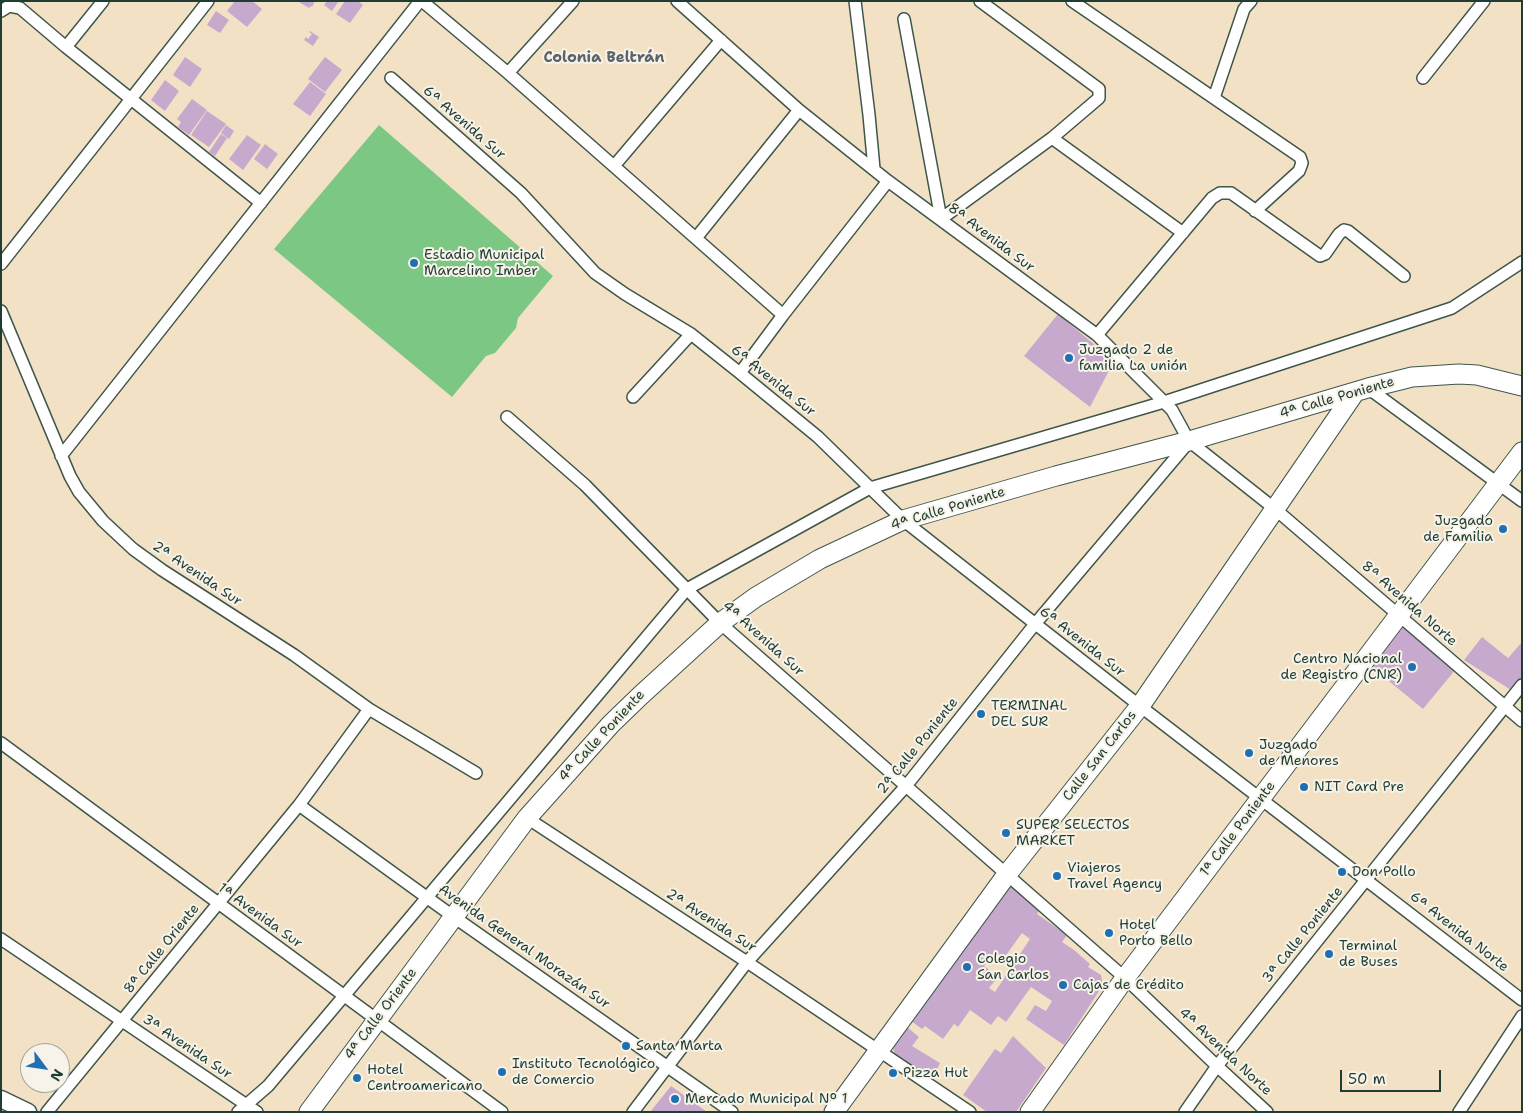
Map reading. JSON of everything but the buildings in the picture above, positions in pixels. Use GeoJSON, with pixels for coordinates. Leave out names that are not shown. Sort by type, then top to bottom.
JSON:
{"type":"FeatureCollection","features":[{"type":"Feature","properties":{"kind":"main road","name":"4ª Calle Poniente"},"geometry":{"type":"LineString","coordinates":[[454,917],[527,818],[611,724],[720,623],[756,597],[820,559],[903,520],[1056,476],[1189,441],[1362,390],[1412,378],[1459,374],[1477,375],[1522,386]]}},
{"type":"Feature","properties":{"kind":"main road","name":"Calle San Carlos"},"geometry":{"type":"LineString","coordinates":[[834,1112],[1008,873],[1140,706],[1275,509],[1362,390]]}},
{"type":"Feature","properties":{"kind":"main road","name":"1ª Calle Poniente"},"geometry":{"type":"LineString","coordinates":[[1030,1112],[1125,978],[1522,452]]}},
{"type":"Feature","properties":{"kind":"main road","name":"4ª Calle Oriente"},"geometry":{"type":"LineString","coordinates":[[308,1112],[454,917]]}},
{"type":"Feature","properties":{"kind":"street"},"geometry":{"type":"LineString","coordinates":[[66,47],[103,1]]}},
{"type":"Feature","properties":{"kind":"street"},"geometry":{"type":"LineString","coordinates":[[1,264],[208,1]]}},
{"type":"Feature","properties":{"kind":"street"},"geometry":{"type":"LineString","coordinates":[[61,456],[421,1],[508,73],[783,314]]}},
{"type":"Feature","properties":{"kind":"street"},"geometry":{"type":"LineString","coordinates":[[508,73],[572,1]]}},
{"type":"Feature","properties":{"kind":"street","name":"8ª Avenida Sur"},"geometry":{"type":"LineString","coordinates":[[677,1],[799,110],[888,181],[1097,335],[1172,410],[1189,441],[1275,509]]}},
{"type":"Feature","properties":{"kind":"street"},"geometry":{"type":"LineString","coordinates":[[855,1],[874,169]]}},
{"type":"Feature","properties":{"kind":"street"},"geometry":{"type":"LineString","coordinates":[[904,19],[941,219],[1052,138],[1099,98],[1099,90],[980,1]]}},
{"type":"Feature","properties":{"kind":"street"},"geometry":{"type":"LineString","coordinates":[[1072,1],[1300,157],[1302,164],[1298,171],[1255,211]]}},
{"type":"Feature","properties":{"kind":"street"},"geometry":{"type":"LineString","coordinates":[[1214,98],[1244,10],[1251,1]]}},
{"type":"Feature","properties":{"kind":"street"},"geometry":{"type":"LineString","coordinates":[[1423,78],[1484,1]]}},
{"type":"Feature","properties":{"kind":"street"},"geometry":{"type":"LineString","coordinates":[[1,11],[10,6],[20,8],[131,100],[261,203]]}},
{"type":"Feature","properties":{"kind":"street"},"geometry":{"type":"LineString","coordinates":[[614,166],[721,40]]}},
{"type":"Feature","properties":{"kind":"street","name":"6ª Avenida Sur"},"geometry":{"type":"LineString","coordinates":[[391,78],[522,193],[596,272],[625,294],[691,334],[740,373],[818,438],[903,520],[1140,706]]}},
{"type":"Feature","properties":{"kind":"street"},"geometry":{"type":"LineString","coordinates":[[696,238],[799,110]]}},
{"type":"Feature","properties":{"kind":"street"},"geometry":{"type":"LineString","coordinates":[[1052,138],[1183,233]]}},
{"type":"Feature","properties":{"kind":"street"},"geometry":{"type":"LineString","coordinates":[[740,373],[783,314],[888,181]]}},
{"type":"Feature","properties":{"kind":"street"},"geometry":{"type":"LineString","coordinates":[[1097,335],[1212,198],[1220,193],[1231,193],[1320,256],[1325,254],[1339,234],[1344,230],[1348,231],[1404,276]]}},
{"type":"Feature","properties":{"kind":"street"},"geometry":{"type":"LineString","coordinates":[[242,1108],[268,1086],[687,589],[870,488],[1164,402],[1452,308],[1522,262]]}},
{"type":"Feature","properties":{"kind":"street","name":"2ª Avenida Sur"},"geometry":{"type":"LineString","coordinates":[[1,311],[70,476],[103,521],[133,549],[188,587],[294,655],[369,709],[476,773]]}},
{"type":"Feature","properties":{"kind":"street"},"geometry":{"type":"LineString","coordinates":[[633,397],[691,334]]}},
{"type":"Feature","properties":{"kind":"street"},"geometry":{"type":"LineString","coordinates":[[1362,390],[1522,501]]}},
{"type":"Feature","properties":{"kind":"street","name":"4ª Avenida Sur"},"geometry":{"type":"LineString","coordinates":[[507,416],[585,485],[720,623],[1008,873]]}},
{"type":"Feature","properties":{"kind":"street","name":"2ª Calle Poniente"},"geometry":{"type":"LineString","coordinates":[[633,1112],[748,962],[906,786],[1035,624],[1189,441]]}},
{"type":"Feature","properties":{"kind":"street","name":"8ª Avenida Norte"},"geometry":{"type":"LineString","coordinates":[[1275,509],[1522,721]]}},
{"type":"Feature","properties":{"kind":"street","name":"3ª Calle Poniente"},"geometry":{"type":"LineString","coordinates":[[1185,1112],[1217,1066],[1522,685]]}},
{"type":"Feature","properties":{"kind":"street","name":"6ª Avenida Norte"},"geometry":{"type":"LineString","coordinates":[[1140,706],[1522,1000]]}},
{"type":"Feature","properties":{"kind":"street","name":"8ª Calle Oriente"},"geometry":{"type":"LineString","coordinates":[[47,1112],[300,805],[369,709]]}},
{"type":"Feature","properties":{"kind":"street","name":"1ª Avenida Sur"},"geometry":{"type":"LineString","coordinates":[[1,743],[502,1112]]}},
{"type":"Feature","properties":{"kind":"street","name":"Avenida General Morazán Sur"},"geometry":{"type":"LineString","coordinates":[[300,805],[454,917],[732,1112]]}},
{"type":"Feature","properties":{"kind":"street","name":"2ª Avenida Sur"},"geometry":{"type":"LineString","coordinates":[[527,818],[748,962],[970,1112]]}},
{"type":"Feature","properties":{"kind":"street","name":"4ª Avenida Norte"},"geometry":{"type":"LineString","coordinates":[[1008,873],[1125,978],[1267,1112]]}},
{"type":"Feature","properties":{"kind":"street","name":"3ª Avenida Sur"},"geometry":{"type":"LineString","coordinates":[[1,939],[122,1021],[242,1108],[257,1112]]}},
{"type":"Feature","properties":{"kind":"street"},"geometry":{"type":"LineString","coordinates":[[1459,1112],[1522,1016]]}},
{"type":"Feature","properties":{"kind":"street"},"geometry":{"type":"LineString","coordinates":[[2,1100],[28,1112]]}},
{"type":"Feature","properties":{"kind":"green space","name":"Estadio Municipal Marcelino Imber"},"geometry":{"type":"Polygon","coordinates":[[[379,125],[553,276],[518,318],[516,328],[495,353],[486,356],[452,397],[274,249],[379,125]]]}},
{"type":"Feature","properties":{"kind":"place","name":"Estadio Municipal Marcelino Imber"},"geometry":{"type":"Point","coordinates":[414,263]}},
{"type":"Feature","properties":{"kind":"place","name":"Juzgado 2 de familia La unión"},"geometry":{"type":"Point","coordinates":[1069,358]}},
{"type":"Feature","properties":{"kind":"place","name":"Juzgado de Familia"},"geometry":{"type":"Point","coordinates":[1503,529]}},
{"type":"Feature","properties":{"kind":"place","name":"Centro Nacional de Registro (CNR)"},"geometry":{"type":"Point","coordinates":[1412,667]}},
{"type":"Feature","properties":{"kind":"place","name":"TERMINAL DEL SUR"},"geometry":{"type":"Point","coordinates":[981,714]}},
{"type":"Feature","properties":{"kind":"place","name":"Juzgado de Menores"},"geometry":{"type":"Point","coordinates":[1249,753]}},
{"type":"Feature","properties":{"kind":"place","name":"NIT Card Pre"},"geometry":{"type":"Point","coordinates":[1304,787]}},
{"type":"Feature","properties":{"kind":"place","name":"SUPER SELECTOS MARKET"},"geometry":{"type":"Point","coordinates":[1006,833]}},
{"type":"Feature","properties":{"kind":"place","name":"Don Pollo"},"geometry":{"type":"Point","coordinates":[1342,872]}},
{"type":"Feature","properties":{"kind":"place","name":"Viajeros Travel Agency"},"geometry":{"type":"Point","coordinates":[1057,876]}},
{"type":"Feature","properties":{"kind":"place","name":"Hotel Porto Bello"},"geometry":{"type":"Point","coordinates":[1109,933]}},
{"type":"Feature","properties":{"kind":"place","name":"Terminal de Buses"},"geometry":{"type":"Point","coordinates":[1329,954]}},
{"type":"Feature","properties":{"kind":"place","name":"Colegio San Carlos"},"geometry":{"type":"Point","coordinates":[967,967]}},
{"type":"Feature","properties":{"kind":"place","name":"Cajas de Crédito"},"geometry":{"type":"Point","coordinates":[1063,985]}},
{"type":"Feature","properties":{"kind":"place","name":"Santa Marta"},"geometry":{"type":"Point","coordinates":[626,1046]}},
{"type":"Feature","properties":{"kind":"place","name":"Instituto Tecnológico de Comercio"},"geometry":{"type":"Point","coordinates":[502,1072]}},
{"type":"Feature","properties":{"kind":"place","name":"Pizza Hut"},"geometry":{"type":"Point","coordinates":[893,1073]}},
{"type":"Feature","properties":{"kind":"place","name":"Hotel Centroamericano"},"geometry":{"type":"Point","coordinates":[357,1078]}},
{"type":"Feature","properties":{"kind":"place","name":"Mercado Municipal Nº 1"},"geometry":{"type":"Point","coordinates":[675,1099]}},
{"type":"Feature","properties":{"kind":"district","name":"Colonia Beltrán"},"geometry":{"type":"Point","coordinates":[604,58]}}]}
